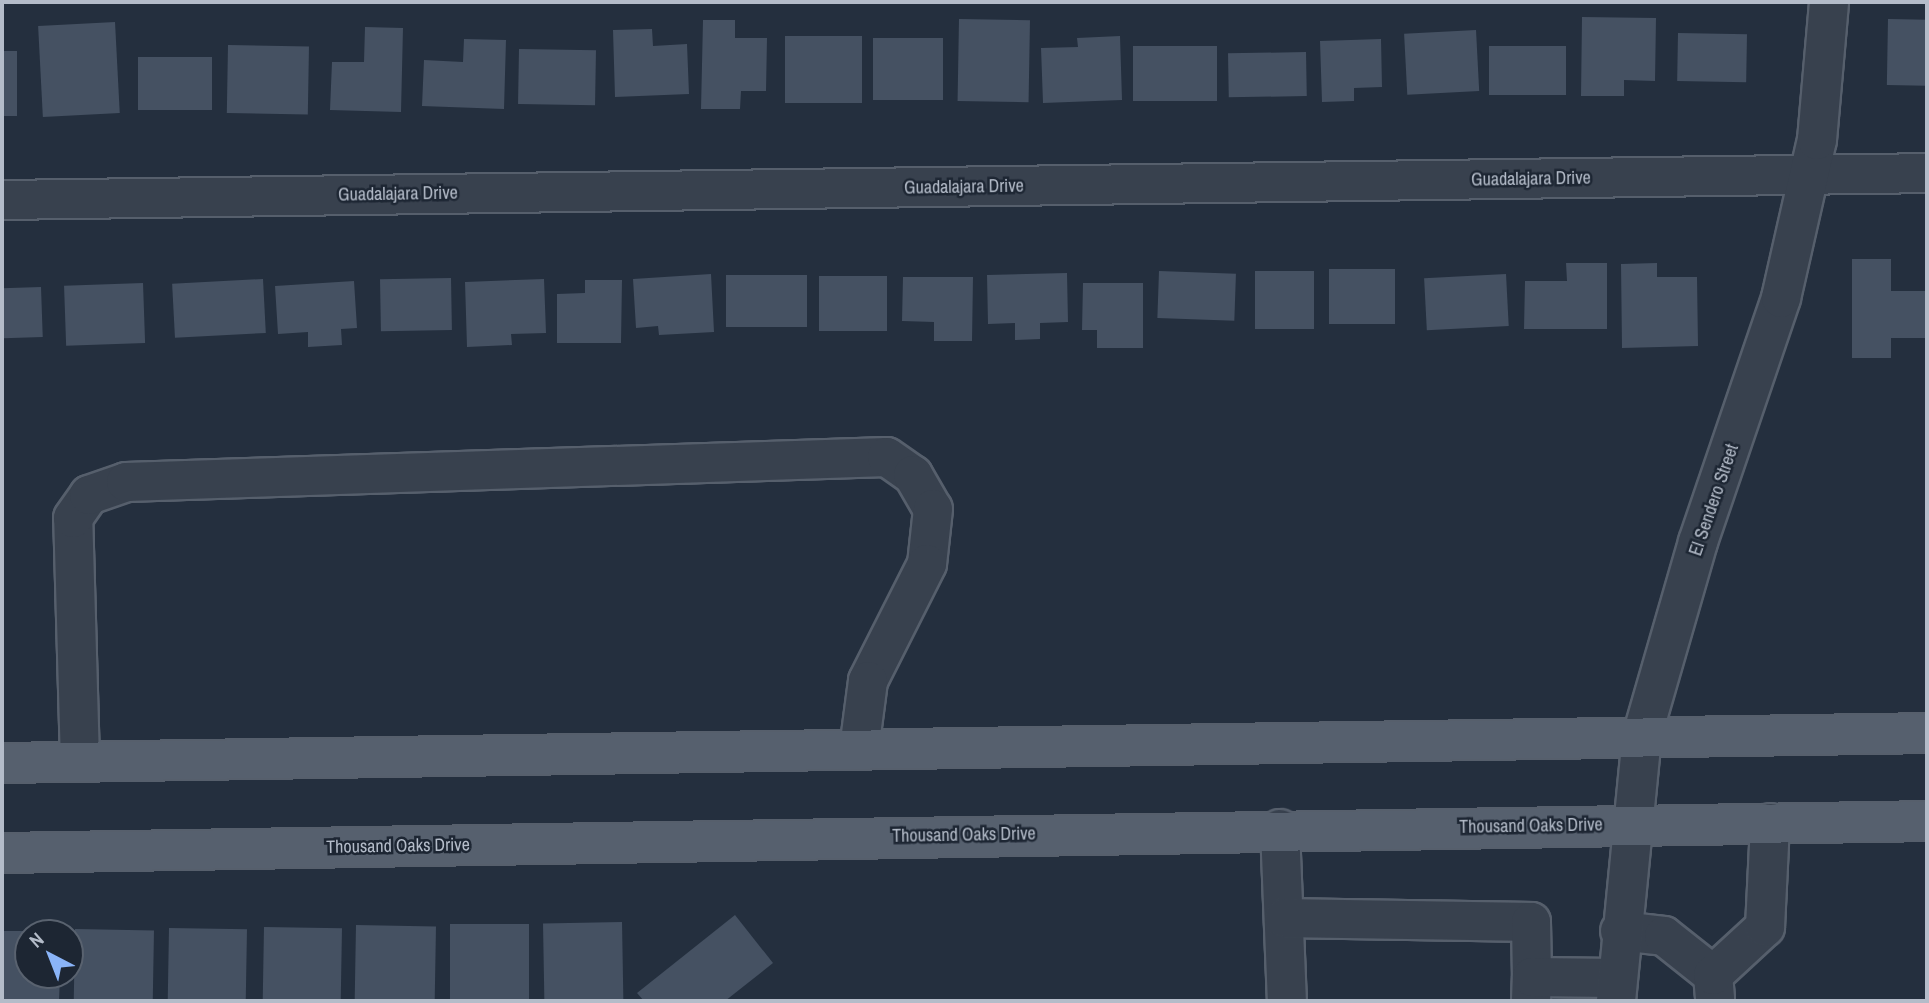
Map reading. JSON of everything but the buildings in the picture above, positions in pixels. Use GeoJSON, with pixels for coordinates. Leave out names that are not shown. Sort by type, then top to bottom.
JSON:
{"type":"FeatureCollection","features":[{"type":"Feature","properties":{"kind":"main road"},"geometry":{"type":"LineString","coordinates":[[2,763],[1927,733]]}},
{"type":"Feature","properties":{"kind":"main road","name":"Thousand Oaks Drive"},"geometry":{"type":"LineString","coordinates":[[2,853],[1280,829],[1927,821]]}},
{"type":"Feature","properties":{"kind":"street","name":"El Sendero Street"},"geometry":{"type":"LineString","coordinates":[[1616,990],[1642,736],[1698,541],[1759,376],[1809,175],[1828,53],[1829,2]]}},
{"type":"Feature","properties":{"kind":"street","name":"Guadalajara Drive"},"geometry":{"type":"LineString","coordinates":[[2,200],[1927,173]]}},
{"type":"Feature","properties":{"kind":"street"},"geometry":{"type":"LineString","coordinates":[[80,761],[73,518],[89,495],[126,482],[887,457],[914,475],[933,509],[927,564],[868,681],[859,749]]}},
{"type":"Feature","properties":{"kind":"street"},"geometry":{"type":"LineString","coordinates":[[1620,932],[1664,936],[1714,988],[1765,927],[1770,822]]}},
{"type":"Feature","properties":{"kind":"street"},"geometry":{"type":"LineString","coordinates":[[1280,829],[1287,1001]]}},
{"type":"Feature","properties":{"kind":"street"},"geometry":{"type":"LineString","coordinates":[[1284,918],[1531,922],[1532,989],[1616,990]]}}]}
